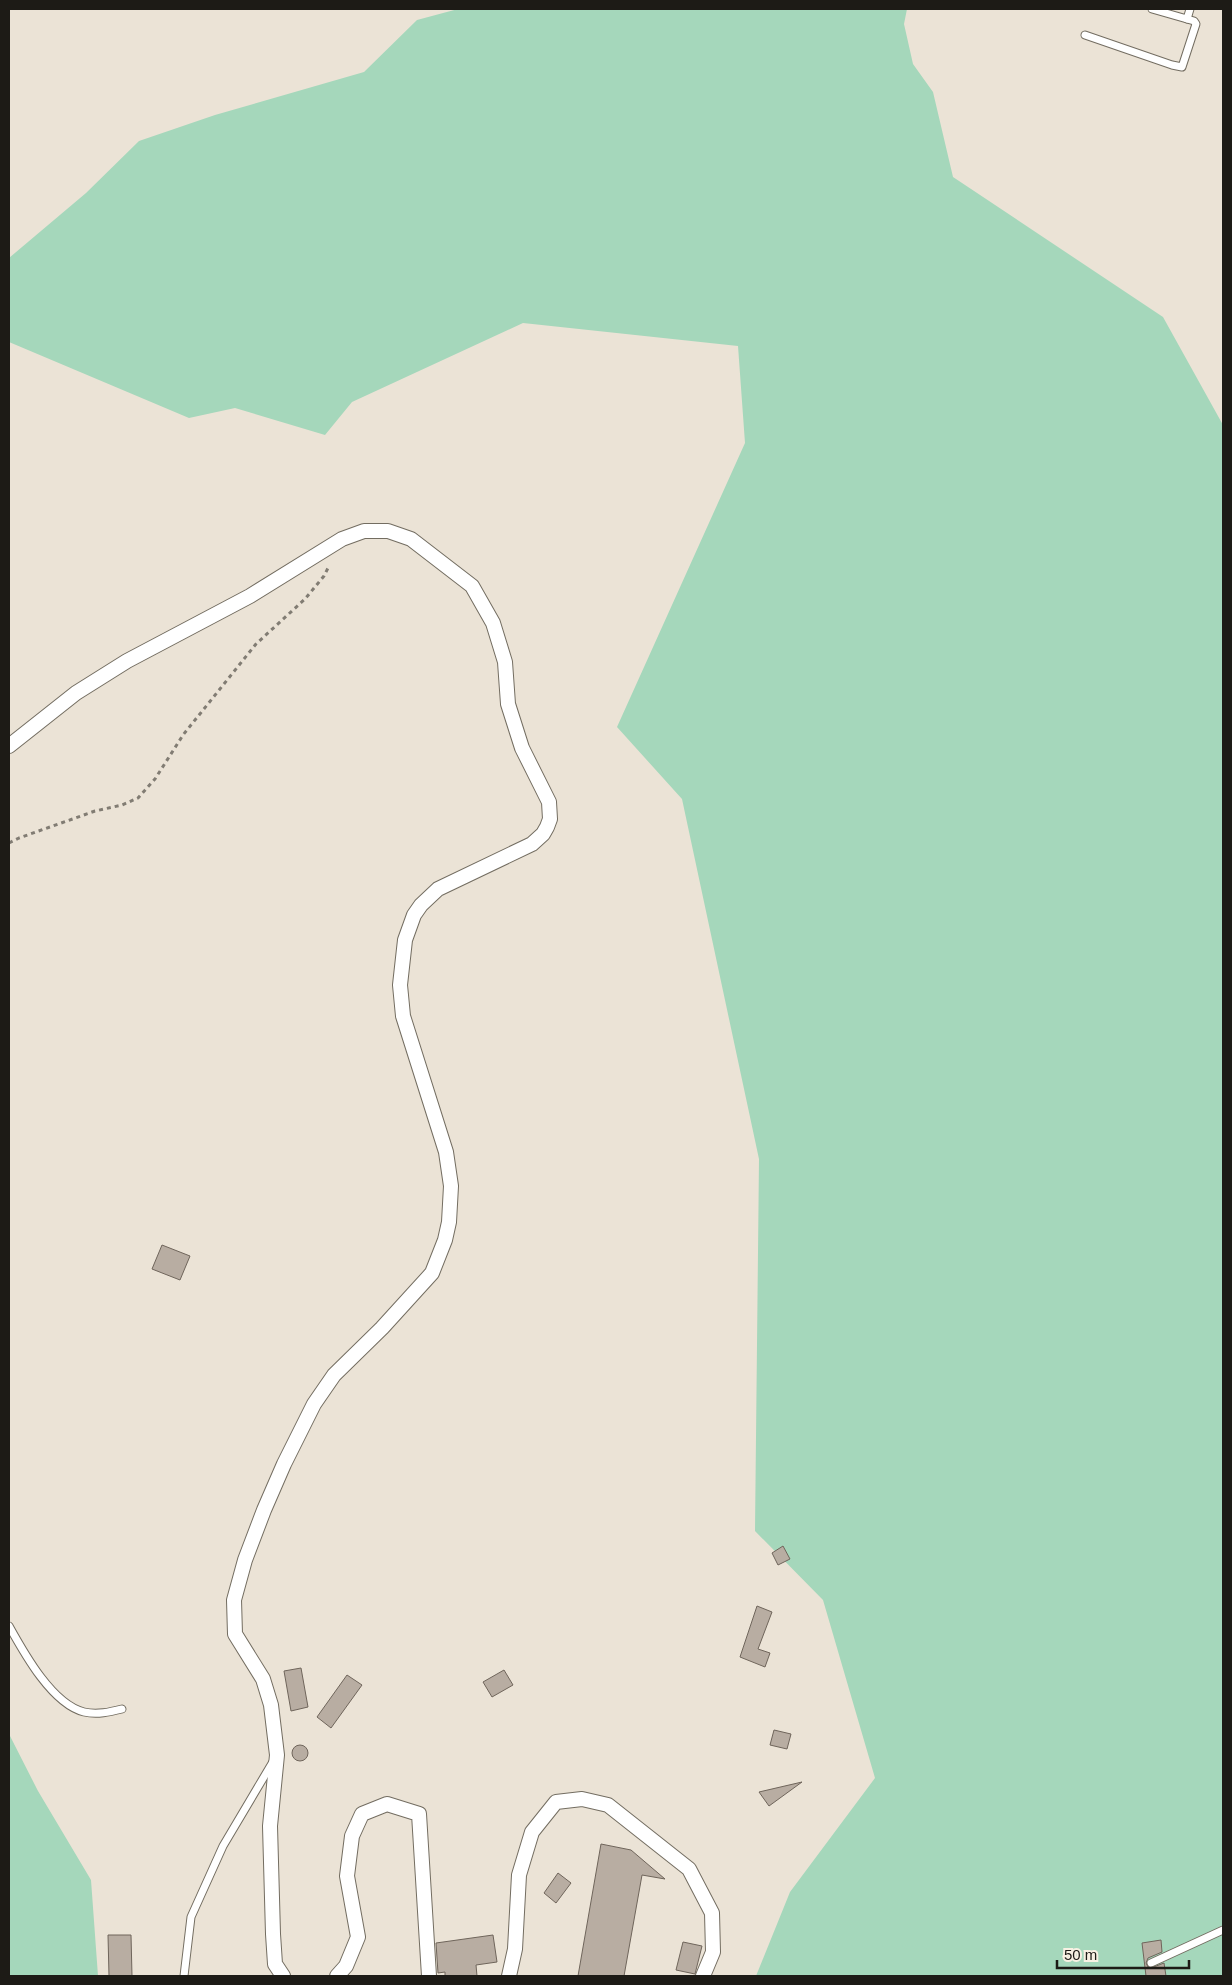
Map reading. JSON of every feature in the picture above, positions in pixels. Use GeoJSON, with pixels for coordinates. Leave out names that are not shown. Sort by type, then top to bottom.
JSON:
{"type":"FeatureCollection","features":[{"type":"Feature","properties":{"kind":"street"},"geometry":{"type":"LineString","coordinates":[[9,746],[76,693],[103,675],[250,596],[342,539],[364,531],[376,530],[411,538],[472,586],[484,604],[500,642],[508,683],[508,704],[522,748],[546,794],[550,810],[547,827],[532,844],[438,889],[421,905],[408,927],[401,969],[401,1002],[407,1031],[446,1152],[451,1186],[449,1222],[445,1240],[432,1273],[382,1328],[334,1375],[314,1404],[272,1492],[245,1560],[234,1600],[235,1634],[263,1679],[271,1705],[277,1755],[270,1826],[273,1934],[275,1964],[283,1976]]}},
{"type":"Feature","properties":{"kind":"street"},"geometry":{"type":"LineString","coordinates":[[509,1976],[515,1949],[519,1875],[532,1832],[556,1802],[582,1799],[608,1805],[689,1869],[712,1913],[712,1952],[703,1976]]}},
{"type":"Feature","properties":{"kind":"street"},"geometry":{"type":"LineString","coordinates":[[337,1976],[346,1966],[358,1938],[347,1876],[352,1836],[362,1814],[387,1804],[419,1814],[429,1976]]}},
{"type":"Feature","properties":{"kind":"lane"},"geometry":{"type":"LineString","coordinates":[[1085,36],[1172,66],[1182,67],[1196,24],[1194,21],[1152,9]]}},
{"type":"Feature","properties":{"kind":"lane"},"geometry":{"type":"LineString","coordinates":[[1187,19],[1190,9]]}},
{"type":"Feature","properties":{"kind":"lane"},"geometry":{"type":"LineString","coordinates":[[9,1626],[26,1657],[59,1698],[83,1712],[103,1713],[122,1709]]}},
{"type":"Feature","properties":{"kind":"lane"},"geometry":{"type":"LineString","coordinates":[[184,1976],[191,1917],[223,1846],[277,1755]]}},
{"type":"Feature","properties":{"kind":"lane"},"geometry":{"type":"LineString","coordinates":[[1150,1963],[1223,1930]]}},
{"type":"Feature","properties":{"kind":"path"},"geometry":{"type":"LineString","coordinates":[[9,843],[95,811],[122,805],[138,798],[155,779],[183,735],[256,644],[304,599],[324,576],[331,562],[330,547]]}},
{"type":"Feature","properties":{"kind":"green space"},"geometry":{"type":"Polygon","coordinates":[[[458,9],[907,9],[904,24],[913,64],[933,92],[953,177],[1163,317],[1223,425],[1223,1976],[756,1976],[790,1892],[875,1778],[823,1600],[755,1531],[759,1159],[682,799],[617,727],[745,443],[738,346],[523,323],[352,402],[325,435],[235,408],[189,418],[9,342],[9,258],[86,193],[139,141],[215,115],[364,72],[417,20],[458,9]]]}},
{"type":"Feature","properties":{"kind":"green space"},"geometry":{"type":"Polygon","coordinates":[[[9,1734],[38,1791],[91,1880],[98,1976],[9,1976],[9,1734]]]}},
{"type":"Feature","properties":{"kind":"building"},"geometry":{"type":"Polygon","coordinates":[[[162,1245],[190,1256],[180,1280],[152,1269],[162,1245]]]}},
{"type":"Feature","properties":{"kind":"building"},"geometry":{"type":"Polygon","coordinates":[[[783,1546],[790,1559],[778,1565],[772,1553],[783,1546]]]}},
{"type":"Feature","properties":{"kind":"building"},"geometry":{"type":"Polygon","coordinates":[[[757,1606],[772,1612],[758,1649],[770,1653],[765,1667],[740,1657],[757,1606]]]}},
{"type":"Feature","properties":{"kind":"building"},"geometry":{"type":"Polygon","coordinates":[[[301,1668],[308,1707],[291,1711],[284,1671],[301,1668]]]}},
{"type":"Feature","properties":{"kind":"building"},"geometry":{"type":"Polygon","coordinates":[[[504,1670],[513,1685],[492,1697],[483,1682],[504,1670]]]}},
{"type":"Feature","properties":{"kind":"building"},"geometry":{"type":"Polygon","coordinates":[[[347,1675],[362,1685],[331,1728],[317,1717],[347,1675]]]}},
{"type":"Feature","properties":{"kind":"building"},"geometry":{"type":"Polygon","coordinates":[[[774,1730],[791,1734],[787,1749],[770,1745],[774,1730]]]}},
{"type":"Feature","properties":{"kind":"building"},"geometry":{"type":"Polygon","coordinates":[[[300,1745],[306,1747],[308,1753],[306,1759],[300,1761],[294,1759],[292,1753],[294,1747],[300,1745]]]}},
{"type":"Feature","properties":{"kind":"building"},"geometry":{"type":"Polygon","coordinates":[[[802,1782],[769,1806],[759,1792],[802,1782]]]}},
{"type":"Feature","properties":{"kind":"building"},"geometry":{"type":"Polygon","coordinates":[[[601,1844],[631,1850],[665,1879],[642,1875],[624,1976],[578,1976],[601,1844]]]}},
{"type":"Feature","properties":{"kind":"building"},"geometry":{"type":"Polygon","coordinates":[[[558,1873],[571,1883],[556,1903],[544,1893],[558,1873]]]}},
{"type":"Feature","properties":{"kind":"building"},"geometry":{"type":"Polygon","coordinates":[[[108,1935],[131,1935],[132,1976],[109,1976],[108,1935]]]}},
{"type":"Feature","properties":{"kind":"building"},"geometry":{"type":"Polygon","coordinates":[[[493,1935],[497,1962],[476,1965],[477,1976],[445,1976],[445,1972],[438,1973],[436,1943],[493,1935]]]}},
{"type":"Feature","properties":{"kind":"building"},"geometry":{"type":"Polygon","coordinates":[[[1161,1940],[1162,1952],[1148,1958],[1146,1963],[1151,1968],[1164,1963],[1166,1976],[1146,1976],[1142,1943],[1161,1940]]]}},
{"type":"Feature","properties":{"kind":"building"},"geometry":{"type":"Polygon","coordinates":[[[683,1942],[702,1946],[695,1974],[676,1970],[683,1942]]]}}]}
